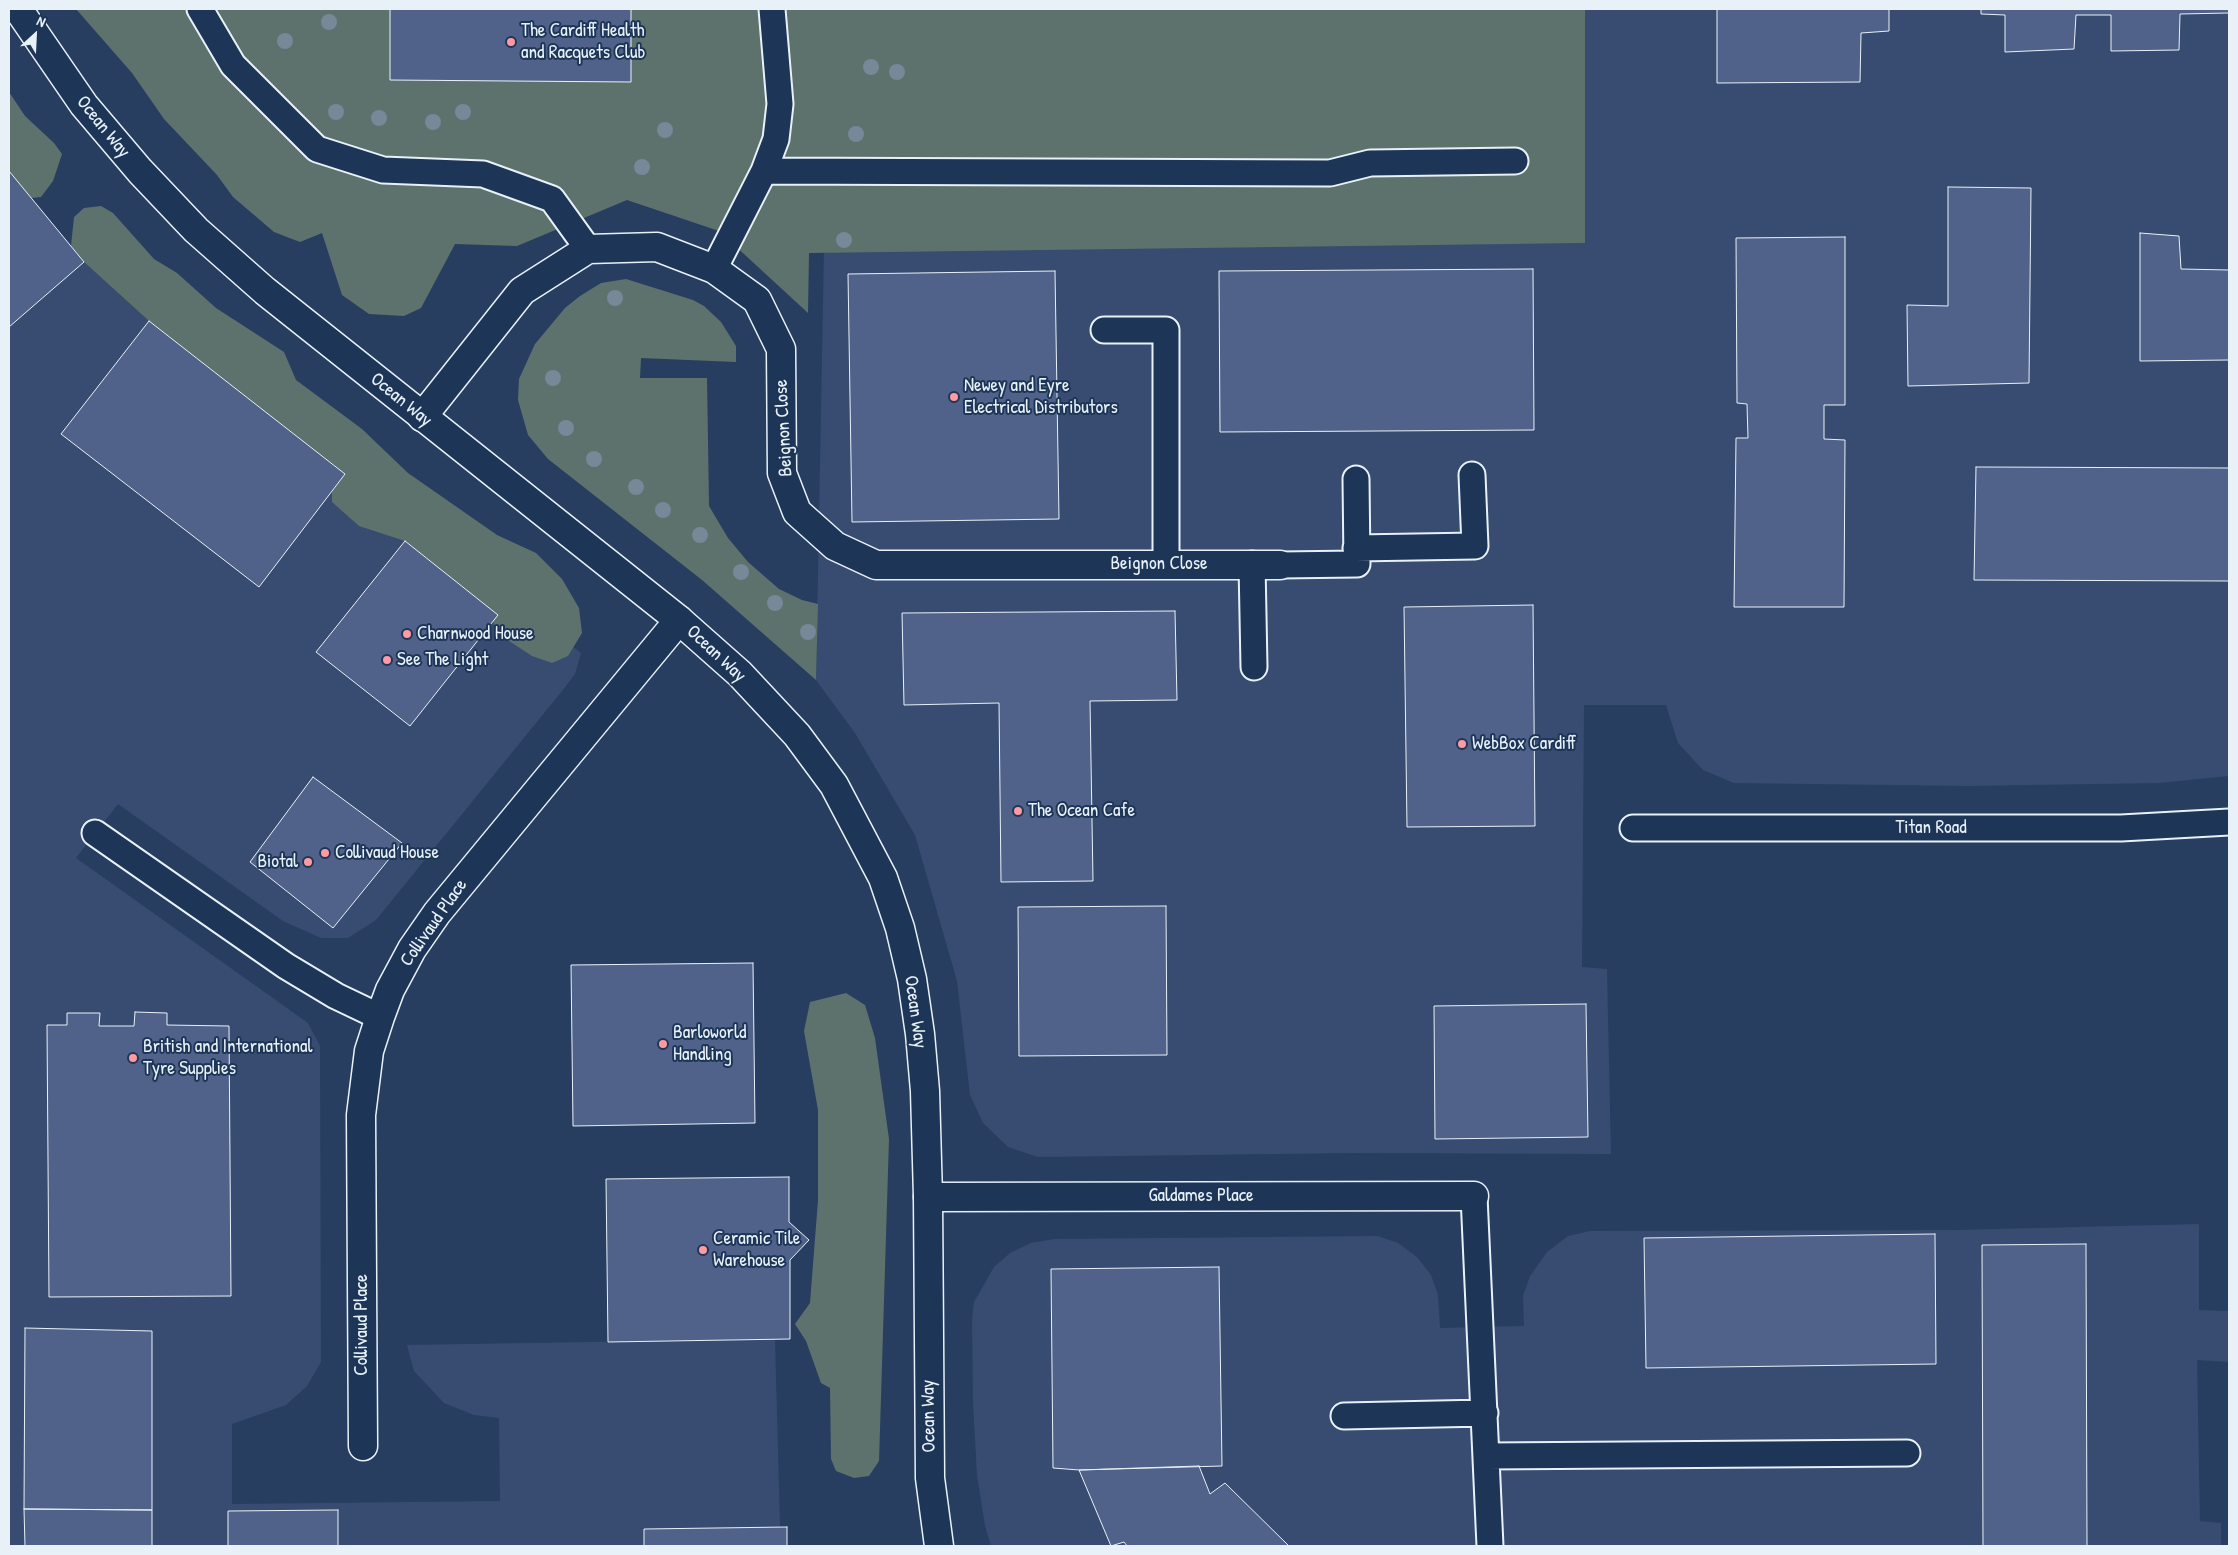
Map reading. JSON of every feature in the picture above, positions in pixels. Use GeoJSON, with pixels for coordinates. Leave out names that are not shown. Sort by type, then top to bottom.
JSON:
{"type":"FeatureCollection","features":[{"type":"Feature","properties":{"kind":"street","name":"Ocean Way"},"geometry":{"type":"LineString","coordinates":[[18,9],[84,105],[140,170],[196,230],[265,290],[422,417],[679,620],[740,674],[797,735],[834,785],[861,832],[883,878],[900,928],[912,979],[925,1091],[928,1197],[929,1458],[939,1546]]}},
{"type":"Feature","properties":{"kind":"street","name":"Beignon Close"},"geometry":{"type":"LineString","coordinates":[[588,249],[657,247],[714,269],[757,300],[781,349],[782,473],[797,512],[835,546],[876,564],[1280,565]]}},
{"type":"Feature","properties":{"kind":"street"},"geometry":{"type":"LineString","coordinates":[[422,417],[522,290],[588,249]]}},
{"type":"Feature","properties":{"kind":"street","name":"Collivaud Place"},"geometry":{"type":"LineString","coordinates":[[363,1446],[361,1115],[369,1051],[380,1016],[390,990],[412,949],[437,913],[679,620]]}},
{"type":"Feature","properties":{"kind":"street","name":"Galdames Place"},"geometry":{"type":"LineString","coordinates":[[928,1197],[1474,1196]]}},
{"type":"Feature","properties":{"kind":"lane"},"geometry":{"type":"LineString","coordinates":[[200,9],[233,65],[317,149],[383,170],[482,174],[552,199],[588,249]]}},
{"type":"Feature","properties":{"kind":"lane"},"geometry":{"type":"LineString","coordinates":[[714,269],[764,171],[776,139],[780,104],[772,9]]}},
{"type":"Feature","properties":{"kind":"lane"},"geometry":{"type":"LineString","coordinates":[[764,171],[1330,173],[1370,163],[1515,160]]}},
{"type":"Feature","properties":{"kind":"lane"},"geometry":{"type":"LineString","coordinates":[[1104,330],[1166,330],[1166,564]]}},
{"type":"Feature","properties":{"kind":"lane"},"geometry":{"type":"LineString","coordinates":[[1356,548],[1475,546],[1472,475]]}},
{"type":"Feature","properties":{"kind":"lane"},"geometry":{"type":"LineString","coordinates":[[1280,565],[1356,564],[1356,478]]}},
{"type":"Feature","properties":{"kind":"lane"},"geometry":{"type":"LineString","coordinates":[[1252,564],[1254,667]]}},
{"type":"Feature","properties":{"kind":"lane","name":"Titan Road"},"geometry":{"type":"LineString","coordinates":[[1633,828],[2121,828],[2229,822]]}},
{"type":"Feature","properties":{"kind":"lane"},"geometry":{"type":"LineString","coordinates":[[95,833],[286,966],[336,996],[380,1016]]}},
{"type":"Feature","properties":{"kind":"lane"},"geometry":{"type":"LineString","coordinates":[[1474,1196],[1490,1546]]}},
{"type":"Feature","properties":{"kind":"lane"},"geometry":{"type":"LineString","coordinates":[[1344,1416],[1485,1412]]}},
{"type":"Feature","properties":{"kind":"lane"},"geometry":{"type":"LineString","coordinates":[[1487,1456],[1907,1453]]}},
{"type":"Feature","properties":{"kind":"shaded area"},"geometry":{"type":"Polygon","coordinates":[[[1585,9],[2229,9],[2229,776],[2159,783],[1968,786],[1734,783],[1703,770],[1678,743],[1666,705],[1584,705],[1582,967],[1607,969],[1611,1154],[1355,1153],[1038,1157],[1008,1147],[983,1123],[970,1095],[957,981],[915,835],[855,733],[816,680],[824,247],[1585,243],[1585,9]]]}},
{"type":"Feature","properties":{"kind":"shaded area"},"geometry":{"type":"Polygon","coordinates":[[[9,171],[84,262],[149,321],[581,653],[575,674],[562,691],[376,920],[348,938],[321,938],[283,921],[118,804],[76,858],[308,1023],[320,1046],[321,1362],[307,1386],[286,1405],[232,1424],[232,1504],[500,1501],[499,1418],[474,1415],[444,1403],[414,1371],[407,1345],[775,1339],[780,1527],[787,1527],[787,1546],[9,1546],[9,171]]]}},
{"type":"Feature","properties":{"kind":"shaded area"},"geometry":{"type":"Polygon","coordinates":[[[2199,1224],[2199,1310],[2229,1311],[2229,1362],[2197,1360],[2200,1521],[2221,1523],[2221,1546],[991,1546],[985,1526],[977,1475],[973,1403],[972,1319],[974,1302],[994,1267],[1010,1253],[1031,1243],[1054,1239],[1378,1236],[1398,1243],[1417,1257],[1431,1275],[1438,1295],[1440,1328],[1524,1326],[1523,1296],[1530,1276],[1547,1252],[1568,1236],[1590,1231],[1957,1230],[2199,1224]]]}},
{"type":"Feature","properties":{"kind":"green space"},"geometry":{"type":"Polygon","coordinates":[[[76,9],[1585,9],[1585,243],[809,253],[808,313],[719,231],[627,200],[517,246],[455,244],[421,308],[404,316],[369,314],[342,295],[322,233],[300,242],[274,232],[233,197],[217,175],[164,119],[132,73],[76,9]]]}},
{"type":"Feature","properties":{"kind":"green space"},"geometry":{"type":"Polygon","coordinates":[[[9,92],[25,116],[54,143],[62,154],[53,181],[41,197],[31,198],[9,171],[9,92]]]}},
{"type":"Feature","properties":{"kind":"green space"},"geometry":{"type":"Polygon","coordinates":[[[101,206],[113,213],[154,259],[177,273],[216,308],[284,352],[296,380],[362,429],[408,473],[497,535],[536,553],[562,579],[579,608],[582,633],[568,656],[552,663],[532,656],[500,635],[483,603],[405,541],[359,526],[332,502],[332,492],[345,474],[149,321],[84,262],[71,246],[74,217],[84,208],[101,206]]]}},
{"type":"Feature","properties":{"kind":"green space"},"geometry":{"type":"Polygon","coordinates":[[[626,279],[693,300],[704,306],[721,322],[736,346],[736,362],[641,358],[640,378],[707,378],[709,506],[728,538],[748,562],[779,589],[802,600],[818,604],[816,680],[702,580],[548,459],[528,435],[518,400],[519,379],[535,344],[565,308],[580,296],[601,283],[626,279]]]}},
{"type":"Feature","properties":{"kind":"green space"},"geometry":{"type":"Polygon","coordinates":[[[846,993],[865,1005],[875,1038],[889,1139],[879,1461],[869,1476],[854,1478],[836,1471],[831,1459],[830,1388],[821,1383],[806,1341],[795,1324],[810,1303],[818,1200],[818,1110],[804,1031],[810,1002],[846,993]]]}},
{"type":"Feature","properties":{"kind":"building","name":"The Cardiff Health and Racquets Club"},"geometry":{"type":"Polygon","coordinates":[[[390,9],[631,9],[631,82],[390,80],[390,9]]]}},
{"type":"Feature","properties":{"kind":"building"},"geometry":{"type":"Polygon","coordinates":[[[1717,9],[1889,9],[1889,31],[1861,33],[1860,82],[1717,83],[1717,9]]]}},
{"type":"Feature","properties":{"kind":"building"},"geometry":{"type":"Polygon","coordinates":[[[1981,9],[2229,9],[2229,13],[2180,14],[2179,50],[2111,51],[2111,15],[2076,15],[2074,49],[2005,52],[2005,15],[1981,14],[1981,9]]]}},
{"type":"Feature","properties":{"kind":"building"},"geometry":{"type":"Polygon","coordinates":[[[9,171],[84,262],[9,327],[9,171]]]}},
{"type":"Feature","properties":{"kind":"building"},"geometry":{"type":"Polygon","coordinates":[[[1948,187],[2031,188],[2029,383],[1908,386],[1907,305],[1948,306],[1948,187]]]}},
{"type":"Feature","properties":{"kind":"building"},"geometry":{"type":"Polygon","coordinates":[[[2140,233],[2179,236],[2181,269],[2229,270],[2229,360],[2140,361],[2140,233]]]}},
{"type":"Feature","properties":{"kind":"building"},"geometry":{"type":"Polygon","coordinates":[[[1845,237],[1845,405],[1824,405],[1824,439],[1845,440],[1844,607],[1734,607],[1736,438],[1748,438],[1747,404],[1737,403],[1736,238],[1845,237]]]}},
{"type":"Feature","properties":{"kind":"building"},"geometry":{"type":"Polygon","coordinates":[[[1533,269],[1534,430],[1220,432],[1219,271],[1533,269]]]}},
{"type":"Feature","properties":{"kind":"building","name":"Newey and Eyre Electrical Distributors"},"geometry":{"type":"Polygon","coordinates":[[[1055,271],[1059,519],[852,522],[848,274],[1055,271]]]}},
{"type":"Feature","properties":{"kind":"building"},"geometry":{"type":"Polygon","coordinates":[[[149,321],[345,474],[259,587],[61,434],[149,321]]]}},
{"type":"Feature","properties":{"kind":"building"},"geometry":{"type":"Polygon","coordinates":[[[1976,467],[2229,468],[2229,581],[1974,580],[1976,467]]]}},
{"type":"Feature","properties":{"kind":"building","name":"Charnwood House"},"geometry":{"type":"Polygon","coordinates":[[[405,541],[498,615],[410,726],[316,652],[405,541]]]}},
{"type":"Feature","properties":{"kind":"building"},"geometry":{"type":"Polygon","coordinates":[[[1533,605],[1535,826],[1407,827],[1404,607],[1533,605]]]}},
{"type":"Feature","properties":{"kind":"building"},"geometry":{"type":"Polygon","coordinates":[[[1175,611],[1177,700],[1090,701],[1093,881],[1001,882],[999,703],[904,705],[902,613],[1175,611]]]}},
{"type":"Feature","properties":{"kind":"building","name":"Collivaud House"},"geometry":{"type":"Polygon","coordinates":[[[313,777],[402,843],[333,928],[250,862],[313,777]]]}},
{"type":"Feature","properties":{"kind":"building"},"geometry":{"type":"Polygon","coordinates":[[[1166,906],[1167,1055],[1019,1056],[1018,907],[1166,906]]]}},
{"type":"Feature","properties":{"kind":"building","name":"Barloworld Handling"},"geometry":{"type":"Polygon","coordinates":[[[753,963],[755,1123],[573,1126],[571,965],[753,963]]]}},
{"type":"Feature","properties":{"kind":"building"},"geometry":{"type":"Polygon","coordinates":[[[1586,1004],[1588,1137],[1435,1139],[1434,1006],[1586,1004]]]}},
{"type":"Feature","properties":{"kind":"building"},"geometry":{"type":"Polygon","coordinates":[[[135,1012],[167,1013],[167,1025],[229,1026],[231,1296],[49,1297],[47,1025],[67,1025],[67,1013],[100,1013],[99,1026],[134,1026],[135,1012]]]}},
{"type":"Feature","properties":{"kind":"building","name":"Ceramic Tile Warehouse"},"geometry":{"type":"Polygon","coordinates":[[[789,1177],[789,1222],[809,1240],[790,1260],[790,1339],[608,1342],[606,1179],[789,1177]]]}},
{"type":"Feature","properties":{"kind":"building"},"geometry":{"type":"Polygon","coordinates":[[[1935,1234],[1936,1364],[1646,1368],[1644,1238],[1935,1234]]]}},
{"type":"Feature","properties":{"kind":"building"},"geometry":{"type":"Polygon","coordinates":[[[2086,1244],[2087,1546],[1983,1546],[1982,1245],[2086,1244]]]}},
{"type":"Feature","properties":{"kind":"building"},"geometry":{"type":"Polygon","coordinates":[[[1219,1267],[1222,1466],[1079,1470],[1053,1468],[1051,1269],[1219,1267]]]}},
{"type":"Feature","properties":{"kind":"building"},"geometry":{"type":"Polygon","coordinates":[[[25,1328],[152,1331],[152,1510],[24,1509],[25,1328]]]}},
{"type":"Feature","properties":{"kind":"building"},"geometry":{"type":"Polygon","coordinates":[[[1199,1466],[1210,1494],[1225,1483],[1289,1546],[1127,1546],[1124,1542],[1111,1546],[1079,1470],[1199,1466]]]}},
{"type":"Feature","properties":{"kind":"building"},"geometry":{"type":"Polygon","coordinates":[[[24,1509],[152,1510],[152,1546],[25,1546],[24,1509]]]}},
{"type":"Feature","properties":{"kind":"building"},"geometry":{"type":"Polygon","coordinates":[[[338,1510],[338,1546],[228,1546],[228,1511],[338,1510]]]}},
{"type":"Feature","properties":{"kind":"building"},"geometry":{"type":"Polygon","coordinates":[[[787,1527],[787,1546],[644,1546],[644,1529],[787,1527]]]}},
{"type":"Feature","properties":{"kind":"place","name":"The Cardiff Health and Racquets Club"},"geometry":{"type":"Point","coordinates":[511,42]}},
{"type":"Feature","properties":{"kind":"place","name":"Newey and Eyre Electrical Distributors"},"geometry":{"type":"Point","coordinates":[954,397]}},
{"type":"Feature","properties":{"kind":"place","name":"Charnwood House"},"geometry":{"type":"Point","coordinates":[407,634]}},
{"type":"Feature","properties":{"kind":"place","name":"See The Light"},"geometry":{"type":"Point","coordinates":[387,660]}},
{"type":"Feature","properties":{"kind":"place","name":"WebBox Cardiff"},"geometry":{"type":"Point","coordinates":[1462,744]}},
{"type":"Feature","properties":{"kind":"place","name":"The Ocean Cafe"},"geometry":{"type":"Point","coordinates":[1018,811]}},
{"type":"Feature","properties":{"kind":"place","name":"Collivaud House"},"geometry":{"type":"Point","coordinates":[325,853]}},
{"type":"Feature","properties":{"kind":"place","name":"Biotal"},"geometry":{"type":"Point","coordinates":[308,862]}},
{"type":"Feature","properties":{"kind":"place","name":"Barloworld Handling"},"geometry":{"type":"Point","coordinates":[663,1044]}},
{"type":"Feature","properties":{"kind":"place","name":"British and International Tyre Supplies"},"geometry":{"type":"Point","coordinates":[133,1058]}},
{"type":"Feature","properties":{"kind":"place","name":"Ceramic Tile Warehouse"},"geometry":{"type":"Point","coordinates":[703,1250]}}]}
